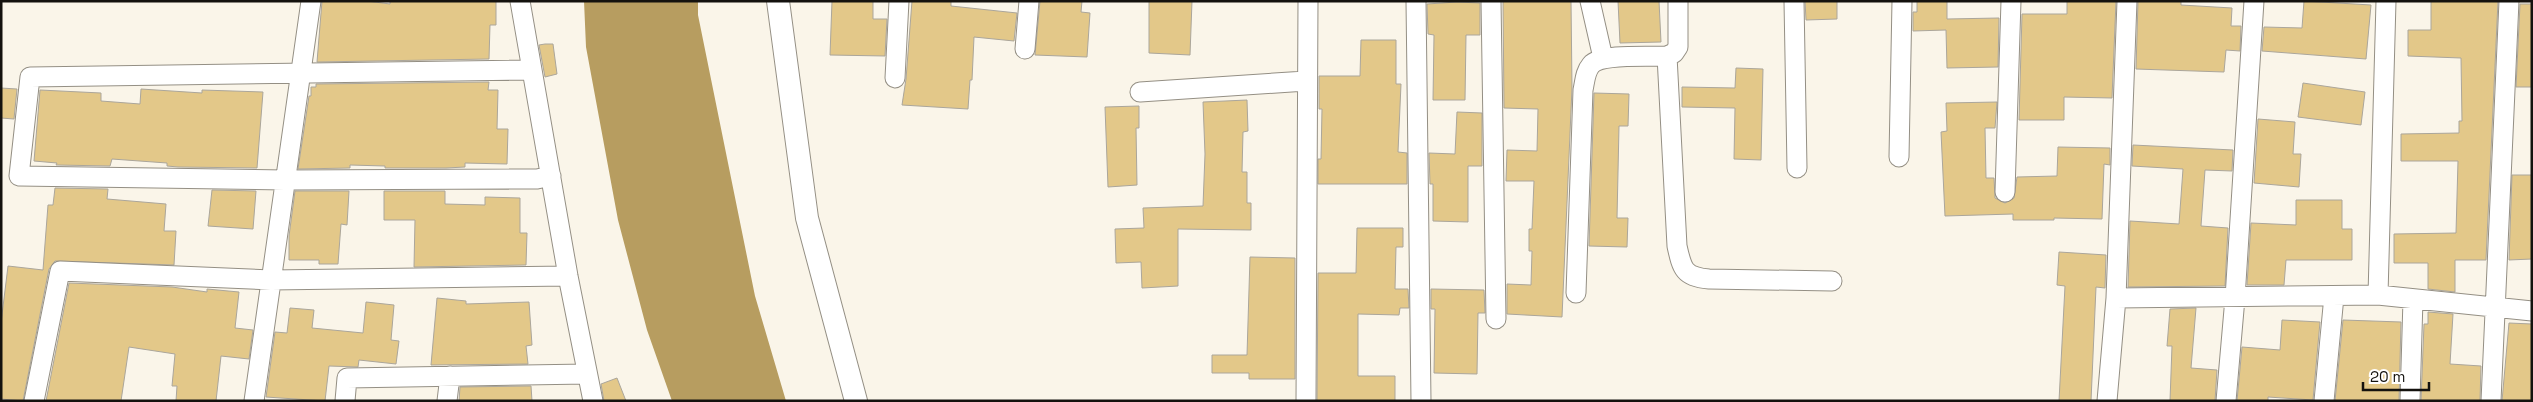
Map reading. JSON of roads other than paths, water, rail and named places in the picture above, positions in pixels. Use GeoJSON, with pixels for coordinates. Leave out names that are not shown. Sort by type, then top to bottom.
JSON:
{"type":"FeatureCollection","features":[{"type":"Feature","properties":{"kind":"street"},"geometry":{"type":"LineString","coordinates":[[254,401],[311,1]]}},
{"type":"Feature","properties":{"kind":"street"},"geometry":{"type":"LineString","coordinates":[[520,1],[568,276],[593,401]]}},
{"type":"Feature","properties":{"kind":"street"},"geometry":{"type":"LineString","coordinates":[[778,1],[807,218],[856,401]]}},
{"type":"Feature","properties":{"kind":"street"},"geometry":{"type":"LineString","coordinates":[[895,78],[900,1]]}},
{"type":"Feature","properties":{"kind":"street"},"geometry":{"type":"LineString","coordinates":[[1025,49],[1029,1]]}},
{"type":"Feature","properties":{"kind":"street"},"geometry":{"type":"LineString","coordinates":[[1306,401],[1306,81],[1308,1]]}},
{"type":"Feature","properties":{"kind":"street"},"geometry":{"type":"LineString","coordinates":[[1416,1],[1421,401]]}},
{"type":"Feature","properties":{"kind":"street"},"geometry":{"type":"LineString","coordinates":[[1491,1],[1496,319]]}},
{"type":"Feature","properties":{"kind":"street"},"geometry":{"type":"LineString","coordinates":[[1590,1],[1603,58]]}},
{"type":"Feature","properties":{"kind":"street"},"geometry":{"type":"LineString","coordinates":[[1576,293],[1583,90],[1586,73],[1592,63],[1603,58],[1667,56],[1674,53],[1678,46],[1678,1]]}},
{"type":"Feature","properties":{"kind":"street"},"geometry":{"type":"LineString","coordinates":[[1794,1],[1796,168]]}},
{"type":"Feature","properties":{"kind":"street"},"geometry":{"type":"LineString","coordinates":[[1899,157],[1902,1]]}},
{"type":"Feature","properties":{"kind":"street"},"geometry":{"type":"LineString","coordinates":[[2006,192],[2011,1]]}},
{"type":"Feature","properties":{"kind":"street"},"geometry":{"type":"LineString","coordinates":[[2107,401],[2116,298],[2127,1]]}},
{"type":"Feature","properties":{"kind":"street"},"geometry":{"type":"LineString","coordinates":[[2226,401],[2236,298],[2254,1]]}},
{"type":"Feature","properties":{"kind":"street"},"geometry":{"type":"LineString","coordinates":[[2378,295],[2386,1]]}},
{"type":"Feature","properties":{"kind":"street"},"geometry":{"type":"LineString","coordinates":[[2491,401],[2509,1]]}},
{"type":"Feature","properties":{"kind":"street"},"geometry":{"type":"LineString","coordinates":[[1667,56],[1678,246],[1680,261],[1686,272],[1702,278],[1832,281]]}},
{"type":"Feature","properties":{"kind":"street"},"geometry":{"type":"LineString","coordinates":[[531,70],[30,77],[19,176],[286,180],[537,179],[551,176]]}},
{"type":"Feature","properties":{"kind":"street"},"geometry":{"type":"LineString","coordinates":[[1140,92],[1306,81]]}},
{"type":"Feature","properties":{"kind":"street"},"geometry":{"type":"LineString","coordinates":[[34,401],[60,271],[271,280],[568,276]]}},
{"type":"Feature","properties":{"kind":"street"},"geometry":{"type":"LineString","coordinates":[[2116,298],[2378,295],[2532,311]]}},
{"type":"Feature","properties":{"kind":"street"},"geometry":{"type":"LineString","coordinates":[[2324,401],[2334,296]]}},
{"type":"Feature","properties":{"kind":"street"},"geometry":{"type":"LineString","coordinates":[[2410,401],[2413,299]]}},
{"type":"Feature","properties":{"kind":"street"},"geometry":{"type":"LineString","coordinates":[[345,401],[347,378],[587,374]]}},
{"type":"Feature","properties":{"kind":"street"},"geometry":{"type":"LineString","coordinates":[[447,401],[450,376]]}}]}
